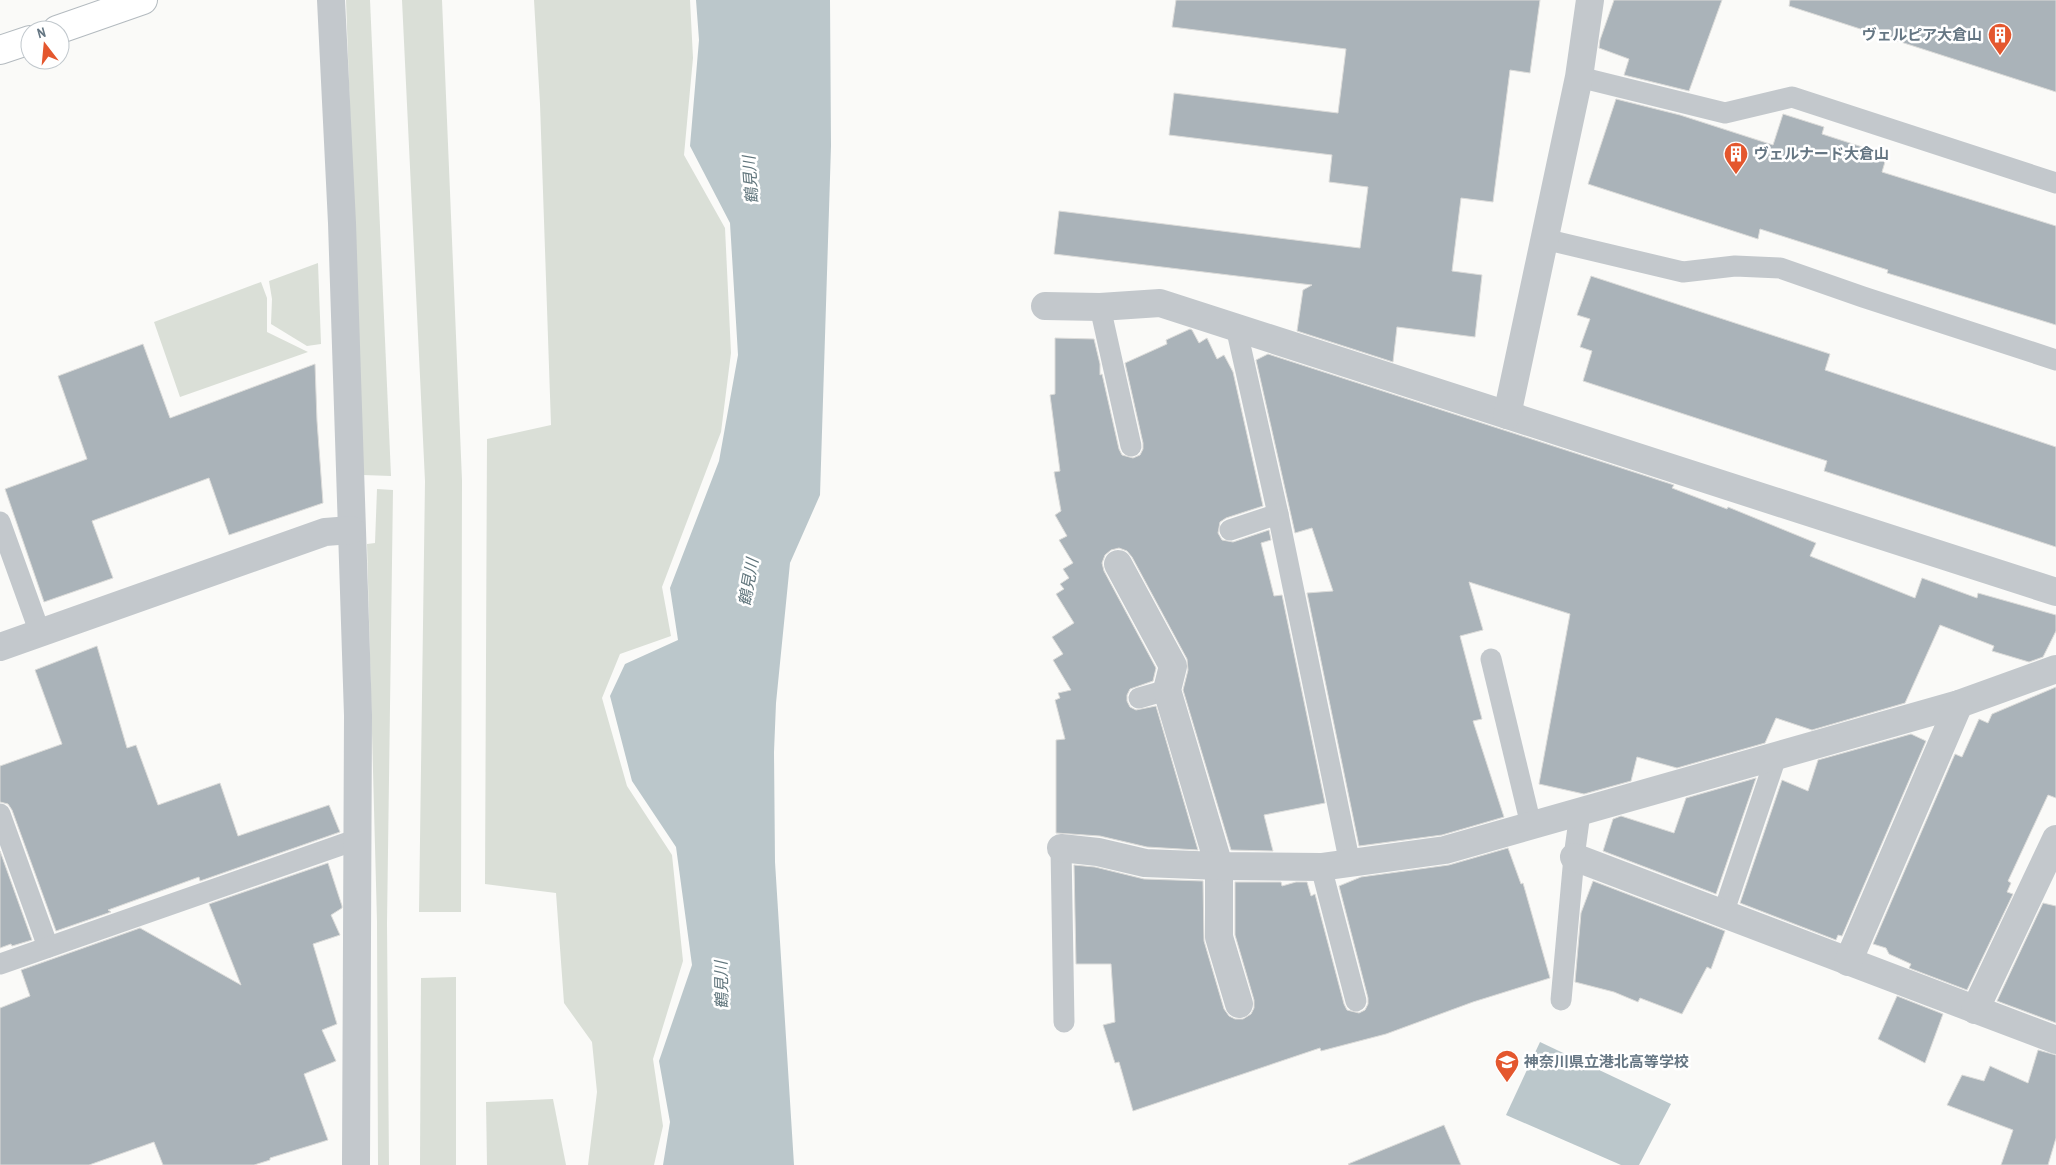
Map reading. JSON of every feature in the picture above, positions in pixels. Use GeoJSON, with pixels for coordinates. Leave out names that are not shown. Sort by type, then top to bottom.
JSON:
{"type":"FeatureCollection","features":[{"type":"Feature","properties":{"kind":"street"},"geometry":{"type":"LineString","coordinates":[[70,25],[143,0]]}},
{"type":"Feature","properties":{"kind":"street"},"geometry":{"type":"LineString","coordinates":[[331,0],[342,223],[358,715],[358,839],[348,1162]]}},
{"type":"Feature","properties":{"kind":"street"},"geometry":{"type":"LineString","coordinates":[[1507,415],[1579,77],[1590,0]]}},
{"type":"Feature","properties":{"kind":"street"},"geometry":{"type":"LineString","coordinates":[[0,50],[20,43]]}},
{"type":"Feature","properties":{"kind":"street"},"geometry":{"type":"LineString","coordinates":[[1045,306],[1100,307],[1160,303],[2056,592]]}},
{"type":"Feature","properties":{"kind":"street"},"geometry":{"type":"LineString","coordinates":[[0,647],[325,532],[351,530]]}},
{"type":"Feature","properties":{"kind":"street"},"geometry":{"type":"LineString","coordinates":[[1118,564],[1173,666],[1167,690],[1219,866],[1219,937],[1239,1004]]}},
{"type":"Feature","properties":{"kind":"street"},"geometry":{"type":"LineString","coordinates":[[1061,848],[1098,852],[1146,863],[1321,867],[1445,850],[1959,704],[2056,669]]}},
{"type":"Feature","properties":{"kind":"street"},"geometry":{"type":"LineString","coordinates":[[1848,962],[1959,704]]}},
{"type":"Feature","properties":{"kind":"street"},"geometry":{"type":"LineString","coordinates":[[1975,1010],[2056,839]]}},
{"type":"Feature","properties":{"kind":"street"},"geometry":{"type":"LineString","coordinates":[[1574,857],[2056,1040]]}},
{"type":"Feature","properties":{"kind":"lane"},"geometry":{"type":"LineString","coordinates":[[1579,77],[1725,113],[1792,97],[2056,183]]}},
{"type":"Feature","properties":{"kind":"lane"},"geometry":{"type":"LineString","coordinates":[[1544,239],[1683,272],[1736,266],[1780,268],[2056,360]]}},
{"type":"Feature","properties":{"kind":"lane"},"geometry":{"type":"LineString","coordinates":[[1100,307],[1131,446]]}},
{"type":"Feature","properties":{"kind":"lane"},"geometry":{"type":"LineString","coordinates":[[1236,327],[1278,514],[1350,864]]}},
{"type":"Feature","properties":{"kind":"lane"},"geometry":{"type":"LineString","coordinates":[[1230,530],[1278,514]]}},
{"type":"Feature","properties":{"kind":"lane"},"geometry":{"type":"LineString","coordinates":[[0,522],[40,633]]}},
{"type":"Feature","properties":{"kind":"lane"},"geometry":{"type":"LineString","coordinates":[[1492,659],[1531,825]]}},
{"type":"Feature","properties":{"kind":"lane"},"geometry":{"type":"LineString","coordinates":[[1139,698],[1167,690]]}},
{"type":"Feature","properties":{"kind":"lane"},"geometry":{"type":"LineString","coordinates":[[1723,914],[1776,757]]}},
{"type":"Feature","properties":{"kind":"lane"},"geometry":{"type":"LineString","coordinates":[[1561,1000],[1574,857],[1580,813]]}},
{"type":"Feature","properties":{"kind":"lane"},"geometry":{"type":"LineString","coordinates":[[0,814],[48,948]]}},
{"type":"Feature","properties":{"kind":"lane"},"geometry":{"type":"LineString","coordinates":[[0,964],[358,839]]}},
{"type":"Feature","properties":{"kind":"lane"},"geometry":{"type":"LineString","coordinates":[[1061,848],[1064,1022]]}},
{"type":"Feature","properties":{"kind":"lane"},"geometry":{"type":"LineString","coordinates":[[1321,867],[1356,1001]]}},
{"type":"Feature","properties":{"kind":"shaded area"},"geometry":{"type":"Polygon","coordinates":[[[346,0],[370,0],[391,476],[363,475],[346,0]]]}},
{"type":"Feature","properties":{"kind":"shaded area"},"geometry":{"type":"Polygon","coordinates":[[[402,0],[442,0],[462,480],[461,912],[419,912],[425,481],[402,0]]]}},
{"type":"Feature","properties":{"kind":"shaded area"},"geometry":{"type":"Polygon","coordinates":[[[534,0],[690,0],[693,58],[684,155],[725,228],[731,353],[721,432],[662,587],[671,636],[620,654],[602,698],[627,786],[672,855],[683,961],[653,1059],[663,1126],[654,1165],[588,1165],[597,1092],[592,1042],[564,1003],[556,893],[485,884],[487,439],[551,425],[540,104],[534,0]]]}},
{"type":"Feature","properties":{"kind":"shaded area"},"geometry":{"type":"Polygon","coordinates":[[[318,263],[321,344],[307,346],[271,324],[272,299],[269,281],[318,263]]]}},
{"type":"Feature","properties":{"kind":"shaded area"},"geometry":{"type":"Polygon","coordinates":[[[261,282],[267,298],[267,332],[308,352],[180,397],[154,322],[261,282]]]}},
{"type":"Feature","properties":{"kind":"shaded area"},"geometry":{"type":"Polygon","coordinates":[[[377,489],[393,490],[387,924],[389,1165],[378,1165],[377,922],[367,544],[375,543],[377,489]]]}},
{"type":"Feature","properties":{"kind":"shaded area"},"geometry":{"type":"Polygon","coordinates":[[[456,977],[456,1165],[420,1165],[421,978],[456,977]]]}},
{"type":"Feature","properties":{"kind":"shaded area"},"geometry":{"type":"Polygon","coordinates":[[[553,1099],[566,1165],[487,1165],[486,1102],[553,1099]]]}},
{"type":"Feature","properties":{"kind":"water","name":"鶴見川"},"geometry":{"type":"Polygon","coordinates":[[[696,0],[830,0],[831,146],[820,495],[790,563],[776,703],[774,752],[775,862],[794,1165],[663,1165],[670,1122],[659,1061],[692,965],[676,847],[632,781],[610,696],[625,664],[678,640],[670,588],[719,461],[738,355],[730,223],[690,146],[699,40],[696,0]]]}},
{"type":"Feature","properties":{"kind":"water"},"geometry":{"type":"Polygon","coordinates":[[[1540,1042],[1671,1104],[1639,1165],[1621,1165],[1506,1115],[1540,1042]]]}},
{"type":"Feature","properties":{"kind":"building"},"geometry":{"type":"Polygon","coordinates":[[[1176,0],[1540,0],[1530,73],[1510,70],[1493,202],[1461,198],[1452,271],[1482,275],[1475,337],[1397,327],[1393,362],[1297,331],[1303,290],[1312,285],[1054,254],[1059,211],[1360,248],[1368,187],[1329,182],[1332,155],[1169,135],[1174,93],[1338,113],[1346,49],[1172,27],[1176,0]]]}},
{"type":"Feature","properties":{"kind":"building"},"geometry":{"type":"Polygon","coordinates":[[[1614,0],[1722,0],[1689,91],[1624,75],[1629,59],[1599,48],[1614,0]]]}},
{"type":"Feature","properties":{"kind":"building","name":"ヴェルピア大倉山"},"geometry":{"type":"Polygon","coordinates":[[[1790,0],[2056,0],[2056,92],[1789,6],[1790,0]]]}},
{"type":"Feature","properties":{"kind":"building"},"geometry":{"type":"Polygon","coordinates":[[[1616,99],[1680,115],[1773,145],[1783,114],[1824,127],[1822,134],[1887,155],[1882,172],[2056,226],[2056,325],[1887,273],[1888,270],[1760,229],[1758,239],[1588,184],[1616,99]]]}},
{"type":"Feature","properties":{"kind":"building"},"geometry":{"type":"Polygon","coordinates":[[[1591,276],[1830,354],[1825,370],[2056,447],[2056,547],[1824,471],[1827,461],[1583,381],[1592,351],[1580,347],[1590,319],[1577,315],[1591,276]]]}},
{"type":"Feature","properties":{"kind":"building"},"geometry":{"type":"Polygon","coordinates":[[[1190,329],[1199,343],[1207,338],[1217,359],[1224,355],[1233,372],[1263,506],[1226,518],[1220,522],[1218,533],[1222,540],[1233,542],[1269,530],[1271,540],[1261,543],[1274,596],[1282,595],[1325,803],[1264,815],[1273,851],[1231,850],[1183,690],[1188,670],[1187,659],[1132,557],[1127,551],[1119,548],[1111,550],[1105,555],[1102,563],[1104,571],[1156,668],[1153,681],[1130,689],[1127,701],[1130,707],[1136,710],[1156,706],[1198,850],[1147,847],[1100,836],[1056,833],[1056,740],[1065,739],[1055,700],[1060,698],[1058,693],[1071,690],[1053,660],[1063,654],[1052,637],[1074,623],[1056,594],[1064,589],[1060,584],[1069,578],[1063,569],[1073,563],[1059,540],[1067,536],[1055,515],[1061,511],[1054,472],[1060,471],[1050,395],[1055,394],[1055,338],[1094,339],[1100,364],[1100,375],[1102,374],[1119,449],[1122,455],[1133,458],[1140,455],[1143,443],[1125,363],[1167,344],[1166,340],[1190,329]]]}},
{"type":"Feature","properties":{"kind":"building"},"geometry":{"type":"Polygon","coordinates":[[[143,344],[170,418],[315,364],[323,503],[229,535],[209,478],[92,521],[113,578],[44,602],[5,489],[87,459],[58,376],[143,344]]]}},
{"type":"Feature","properties":{"kind":"building"},"geometry":{"type":"Polygon","coordinates":[[[1268,354],[1674,485],[1672,488],[1727,509],[1728,507],[1816,543],[1810,556],[1915,598],[1922,578],[1977,598],[1978,593],[2056,615],[2056,631],[2043,657],[2029,662],[1992,651],[1994,646],[1940,625],[1905,703],[1812,730],[1776,718],[1765,743],[1677,768],[1637,757],[1631,781],[1584,794],[1539,784],[1570,614],[1469,582],[1483,630],[1460,636],[1482,719],[1473,721],[1504,817],[1442,835],[1359,846],[1307,593],[1333,591],[1312,528],[1295,533],[1256,360],[1268,354]]]}},
{"type":"Feature","properties":{"kind":"building"},"geometry":{"type":"Polygon","coordinates":[[[97,646],[127,748],[136,745],[158,805],[220,783],[238,836],[329,805],[340,832],[200,881],[199,877],[108,910],[111,912],[56,931],[12,810],[8,804],[0,802],[0,766],[62,744],[35,670],[97,646]]]}},
{"type":"Feature","properties":{"kind":"building"},"geometry":{"type":"Polygon","coordinates":[[[2056,687],[2056,798],[2048,795],[2008,881],[2011,883],[2007,892],[2013,894],[1967,990],[1909,968],[1911,964],[1889,954],[1886,948],[1873,944],[1955,754],[1962,757],[1979,719],[1988,723],[1992,714],[2056,687]]]}},
{"type":"Feature","properties":{"kind":"building"},"geometry":{"type":"Polygon","coordinates":[[[1911,734],[1926,741],[1842,936],[1838,935],[1836,940],[1740,903],[1782,780],[1808,791],[1818,760],[1911,734]]]}},
{"type":"Feature","properties":{"kind":"building"},"geometry":{"type":"Polygon","coordinates":[[[1756,778],[1716,894],[1603,851],[1613,819],[1621,816],[1674,833],[1686,798],[1756,778]]]}},
{"type":"Feature","properties":{"kind":"building"},"geometry":{"type":"Polygon","coordinates":[[[1508,848],[1521,884],[1523,883],[1550,978],[1473,1002],[1386,1034],[1321,1051],[1320,1048],[1133,1111],[1119,1062],[1115,1063],[1103,1025],[1115,1022],[1111,964],[1076,964],[1074,865],[1095,867],[1144,879],[1203,881],[1204,941],[1224,1009],[1229,1016],[1235,1019],[1243,1019],[1251,1014],[1254,1008],[1254,1000],[1235,935],[1235,882],[1281,882],[1282,886],[1296,882],[1307,882],[1311,896],[1315,894],[1344,1004],[1347,1010],[1359,1013],[1365,1010],[1368,998],[1339,886],[1361,877],[1449,865],[1508,848]]]}},
{"type":"Feature","properties":{"kind":"building"},"geometry":{"type":"Polygon","coordinates":[[[0,851],[32,940],[0,948],[0,851]]]}},
{"type":"Feature","properties":{"kind":"building"},"geometry":{"type":"Polygon","coordinates":[[[328,863],[342,906],[342,908],[331,915],[340,935],[313,944],[337,1024],[322,1030],[336,1061],[304,1074],[328,1140],[270,1158],[270,1160],[254,1165],[163,1165],[154,1142],[89,1165],[0,1165],[0,1008],[30,996],[21,970],[140,928],[241,985],[209,904],[328,863]]]}},
{"type":"Feature","properties":{"kind":"building"},"geometry":{"type":"Polygon","coordinates":[[[1593,881],[1725,931],[1711,969],[1707,967],[1682,1014],[1640,998],[1638,1002],[1614,992],[1575,982],[1581,913],[1593,881]]]}},
{"type":"Feature","properties":{"kind":"building"},"geometry":{"type":"Polygon","coordinates":[[[2043,903],[2056,906],[2056,1023],[1997,1001],[2043,903]]]}},
{"type":"Feature","properties":{"kind":"building"},"geometry":{"type":"Polygon","coordinates":[[[1897,996],[1943,1014],[1925,1063],[1878,1039],[1897,996]]]}},
{"type":"Feature","properties":{"kind":"building"},"geometry":{"type":"Polygon","coordinates":[[[2038,1050],[2056,1055],[2056,1138],[2048,1165],[2001,1165],[2013,1130],[1947,1105],[1962,1075],[1984,1081],[1990,1066],[2028,1083],[2038,1050]]]}},
{"type":"Feature","properties":{"kind":"building"},"geometry":{"type":"Polygon","coordinates":[[[1444,1125],[1461,1165],[1348,1164],[1444,1125]]]}},
{"type":"Feature","properties":{"kind":"place","name":"ヴェルピア大倉山"},"geometry":{"type":"Point","coordinates":[2000,56]}},
{"type":"Feature","properties":{"kind":"place","name":"ヴェルナード大倉山"},"geometry":{"type":"Point","coordinates":[1736,175]}},
{"type":"Feature","properties":{"kind":"place","name":"神奈川県立港北高等学校"},"geometry":{"type":"Point","coordinates":[1507,1083]}}]}
